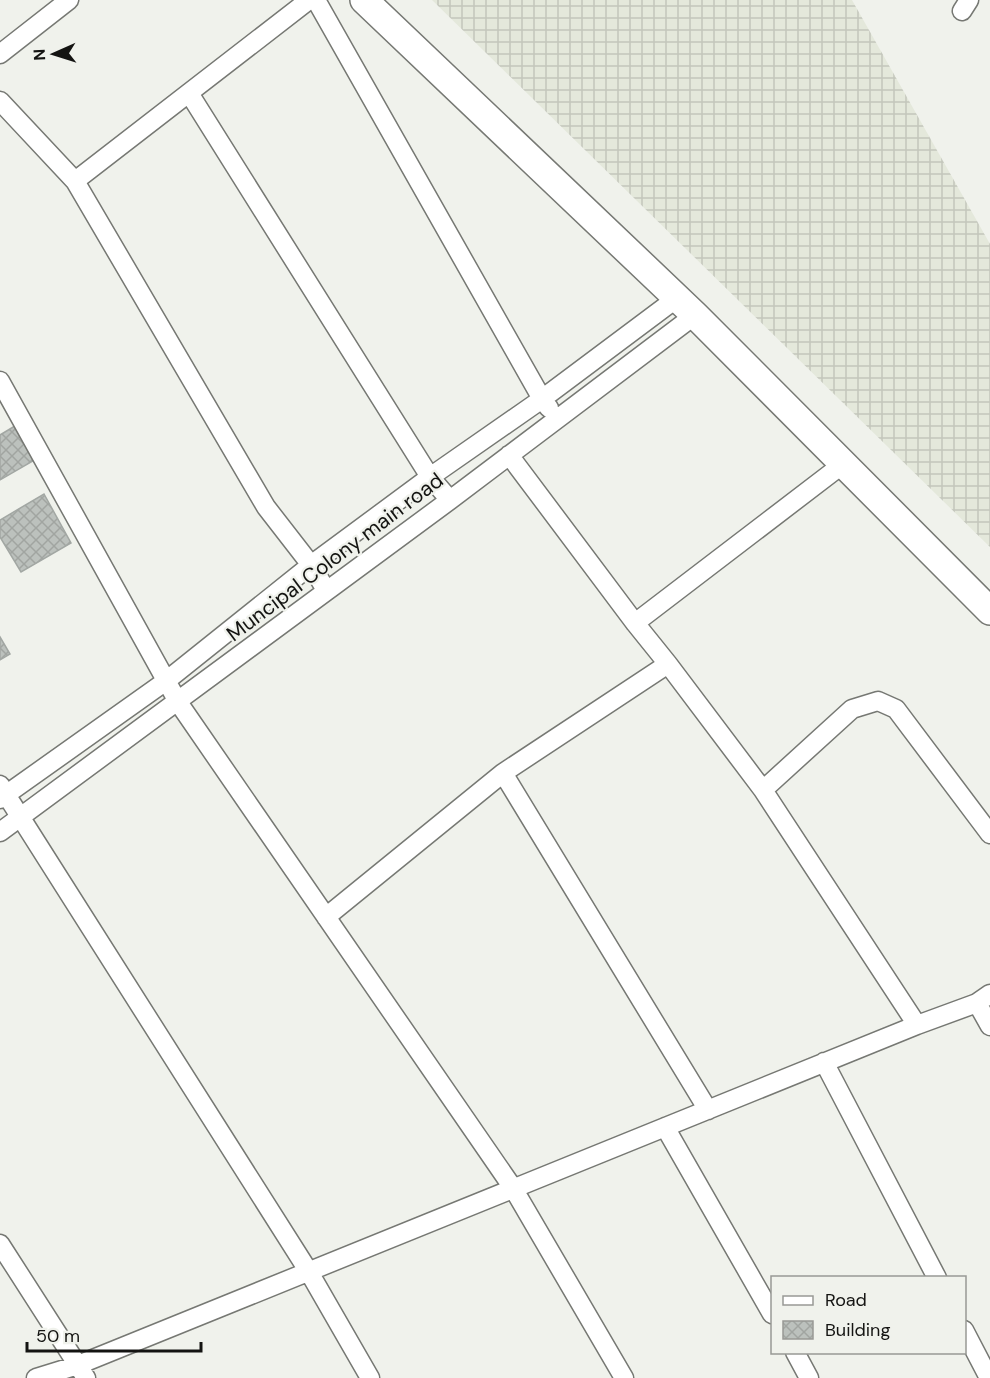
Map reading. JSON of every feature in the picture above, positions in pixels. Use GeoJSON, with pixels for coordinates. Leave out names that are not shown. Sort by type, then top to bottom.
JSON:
{"type":"FeatureCollection","features":[{"type":"Feature","properties":{"kind":"street"},"geometry":{"type":"LineString","coordinates":[[0,54],[69,0]]}},
{"type":"Feature","properties":{"kind":"street"},"geometry":{"type":"LineString","coordinates":[[75,182],[309,0]]}},
{"type":"Feature","properties":{"kind":"street"},"geometry":{"type":"LineString","coordinates":[[316,0],[542,399],[557,418]]}},
{"type":"Feature","properties":{"kind":"street"},"geometry":{"type":"LineString","coordinates":[[364,0],[686,306],[990,611]]}},
{"type":"Feature","properties":{"kind":"street"},"geometry":{"type":"LineString","coordinates":[[189,93],[430,477],[450,500]]}},
{"type":"Feature","properties":{"kind":"street"},"geometry":{"type":"LineString","coordinates":[[0,101],[75,182],[266,507],[311,565],[327,590]]}},
{"type":"Feature","properties":{"kind":"street"},"geometry":{"type":"LineString","coordinates":[[370,1378],[309,1272],[20,817],[2,793],[166,681],[311,565],[430,477],[542,399],[686,306]]}},
{"type":"Feature","properties":{"kind":"street","name":"Muncipal Colony main road"},"geometry":{"type":"LineString","coordinates":[[0,832],[509,455],[557,418],[686,306]]}},
{"type":"Feature","properties":{"kind":"street"},"geometry":{"type":"LineString","coordinates":[[0,381],[178,702],[513,1188],[624,1378]]}},
{"type":"Feature","properties":{"kind":"street"},"geometry":{"type":"LineString","coordinates":[[509,455],[763,790],[916,1025]]}},
{"type":"Feature","properties":{"kind":"street"},"geometry":{"type":"LineString","coordinates":[[635,623],[843,464]]}},
{"type":"Feature","properties":{"kind":"street"},"geometry":{"type":"LineString","coordinates":[[326,917],[503,773],[668,664]]}},
{"type":"Feature","properties":{"kind":"street"},"geometry":{"type":"LineString","coordinates":[[763,790],[852,709],[878,701],[896,709],[990,834]]}},
{"type":"Feature","properties":{"kind":"street"},"geometry":{"type":"LineString","coordinates":[[503,773],[708,1110]]}},
{"type":"Feature","properties":{"kind":"street"},"geometry":{"type":"LineString","coordinates":[[36,1378],[82,1372],[309,1272],[983,999],[990,1026]]}},
{"type":"Feature","properties":{"kind":"street"},"geometry":{"type":"LineString","coordinates":[[824,1062],[936,1276]]}},
{"type":"Feature","properties":{"kind":"street"},"geometry":{"type":"LineString","coordinates":[[665,1127],[771,1312]]}},
{"type":"Feature","properties":{"kind":"street"},"geometry":{"type":"LineString","coordinates":[[0,1244],[82,1372]]}},
{"type":"Feature","properties":{"kind":"street"},"geometry":{"type":"LineString","coordinates":[[966,1334],[989,1378]]}},
{"type":"Feature","properties":{"kind":"street"},"geometry":{"type":"LineString","coordinates":[[796,1354],[809,1378]]}},
{"type":"Feature","properties":{"kind":"shaded area"},"geometry":{"type":"Polygon","coordinates":[[[432,0],[852,0],[990,244],[990,547],[432,0]]]}},
{"type":"Feature","properties":{"kind":"building"},"geometry":{"type":"Polygon","coordinates":[[[18,424],[38,458],[0,480],[0,435],[18,424]]]}},
{"type":"Feature","properties":{"kind":"building"},"geometry":{"type":"Polygon","coordinates":[[[44,494],[71,543],[21,572],[0,537],[0,520],[44,494]]]}},
{"type":"Feature","properties":{"kind":"building"},"geometry":{"type":"Polygon","coordinates":[[[0,637],[10,654],[0,660],[0,637]]]}}]}
